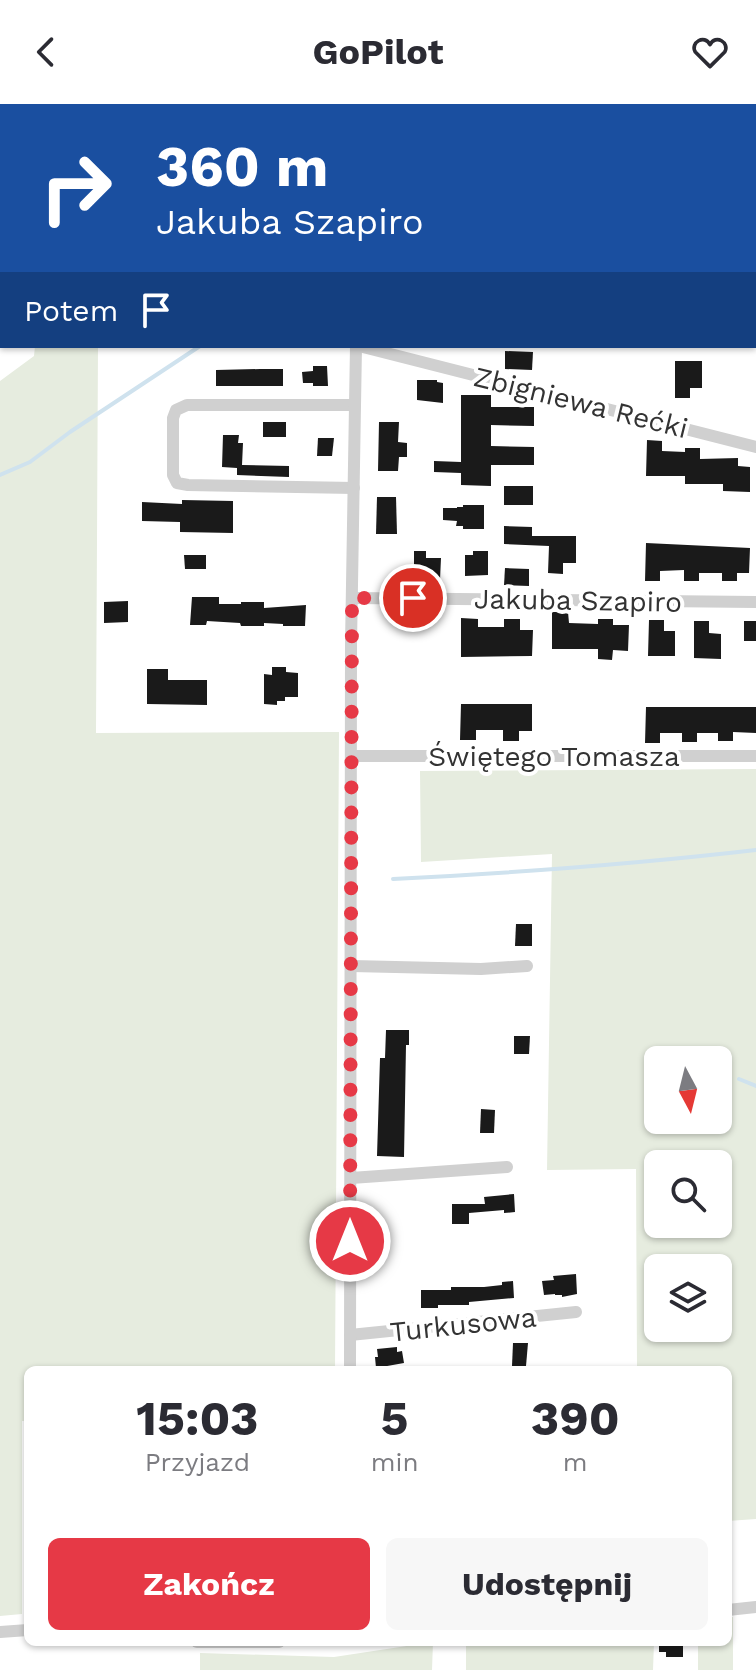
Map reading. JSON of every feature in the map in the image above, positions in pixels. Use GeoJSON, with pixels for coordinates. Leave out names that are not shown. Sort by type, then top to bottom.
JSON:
{"type":"FeatureCollection","features":[{"type":"Feature","properties":{"kind":"street"},"geometry":{"type":"LineString","coordinates":[[350,1366],[352,598],[357,348]]}},
{"type":"Feature","properties":{"kind":"street","name":"Zbigniewa Rećki"},"geometry":{"type":"LineString","coordinates":[[365,348],[756,447]]}},
{"type":"Feature","properties":{"kind":"street"},"geometry":{"type":"LineString","coordinates":[[354,488],[177,483],[173,475],[173,418],[176,410],[187,405],[355,405]]}},
{"type":"Feature","properties":{"kind":"street","name":"Jakuba Szapiro"},"geometry":{"type":"LineString","coordinates":[[352,598],[756,602]]}},
{"type":"Feature","properties":{"kind":"street","name":"Świętego Tomasza"},"geometry":{"type":"LineString","coordinates":[[351,756],[756,756]]}},
{"type":"Feature","properties":{"kind":"street"},"geometry":{"type":"LineString","coordinates":[[352,966],[481,969],[527,966]]}},
{"type":"Feature","properties":{"kind":"street"},"geometry":{"type":"LineString","coordinates":[[351,1178],[507,1167]]}},
{"type":"Feature","properties":{"kind":"street","name":"Turkusowa"},"geometry":{"type":"LineString","coordinates":[[350,1335],[576,1312]]}},
{"type":"Feature","properties":{"kind":"street"},"geometry":{"type":"LineString","coordinates":[[732,1610],[756,1607]]}},
{"type":"Feature","properties":{"kind":"street"},"geometry":{"type":"LineString","coordinates":[[0,1632],[24,1630]]}},
{"type":"Feature","properties":{"kind":"shaded area"},"geometry":{"type":"Polygon","coordinates":[[[35,348],[98,348],[96,733],[339,732],[335,1366],[24,1366],[22,1614],[0,1616],[0,381],[34,356],[35,348]]]}},
{"type":"Feature","properties":{"kind":"shaded area"},"geometry":{"type":"Polygon","coordinates":[[[756,769],[756,1519],[732,1521],[732,1366],[637,1366],[636,1169],[547,1170],[552,854],[421,862],[420,771],[756,769]]]}},
{"type":"Feature","properties":{"kind":"shaded area"},"geometry":{"type":"Polygon","coordinates":[[[732,1617],[733,1670],[698,1670],[698,1646],[732,1646],[732,1617]]]}},
{"type":"Feature","properties":{"kind":"shaded area"},"geometry":{"type":"Polygon","coordinates":[[[407,1646],[433,1646],[432,1670],[200,1670],[200,1653],[334,1657],[407,1646]]]}},
{"type":"Feature","properties":{"kind":"shaded area"},"geometry":{"type":"Polygon","coordinates":[[[466,1646],[654,1646],[653,1670],[466,1670],[466,1646]]]}},
{"type":"Feature","properties":{"kind":"building"},"geometry":{"type":"Polygon","coordinates":[[[505,351],[533,352],[532,370],[505,369],[505,351]]]}},
{"type":"Feature","properties":{"kind":"building"},"geometry":{"type":"Polygon","coordinates":[[[675,361],[702,361],[702,388],[690,388],[690,398],[675,398],[675,361]]]}},
{"type":"Feature","properties":{"kind":"building"},"geometry":{"type":"Polygon","coordinates":[[[313,366],[327,366],[328,386],[303,383],[302,372],[313,371],[313,366]]]}},
{"type":"Feature","properties":{"kind":"building"},"geometry":{"type":"Polygon","coordinates":[[[283,369],[283,386],[216,386],[216,370],[283,369]]]}},
{"type":"Feature","properties":{"kind":"building"},"geometry":{"type":"Polygon","coordinates":[[[417,380],[443,383],[443,403],[417,400],[417,380]]]}},
{"type":"Feature","properties":{"kind":"building"},"geometry":{"type":"Polygon","coordinates":[[[461,395],[491,395],[491,407],[534,407],[534,426],[491,425],[491,446],[534,447],[534,465],[491,465],[491,486],[461,485],[461,473],[434,472],[434,461],[461,462],[461,395]]]}},
{"type":"Feature","properties":{"kind":"building"},"geometry":{"type":"Polygon","coordinates":[[[263,422],[286,422],[286,437],[263,437],[263,422]]]}},
{"type":"Feature","properties":{"kind":"building"},"geometry":{"type":"Polygon","coordinates":[[[379,422],[399,422],[398,442],[407,443],[407,457],[399,457],[398,471],[378,471],[379,422]]]}},
{"type":"Feature","properties":{"kind":"building"},"geometry":{"type":"Polygon","coordinates":[[[223,435],[239,435],[238,443],[243,443],[242,465],[289,466],[289,477],[237,475],[237,468],[222,467],[223,435]]]}},
{"type":"Feature","properties":{"kind":"building"},"geometry":{"type":"Polygon","coordinates":[[[318,438],[334,438],[332,456],[317,456],[318,438]]]}},
{"type":"Feature","properties":{"kind":"building"},"geometry":{"type":"Polygon","coordinates":[[[647,440],[662,441],[662,451],[685,452],[685,448],[700,448],[700,459],[738,458],[738,466],[750,467],[750,492],[723,491],[723,484],[685,484],[685,476],[646,476],[647,440]]]}},
{"type":"Feature","properties":{"kind":"building"},"geometry":{"type":"Polygon","coordinates":[[[504,486],[533,486],[533,505],[504,505],[504,486]]]}},
{"type":"Feature","properties":{"kind":"building"},"geometry":{"type":"Polygon","coordinates":[[[377,497],[396,497],[397,534],[376,534],[377,497]]]}},
{"type":"Feature","properties":{"kind":"building"},"geometry":{"type":"Polygon","coordinates":[[[182,500],[233,501],[233,533],[180,532],[180,522],[142,521],[142,502],[182,504],[182,500]]]}},
{"type":"Feature","properties":{"kind":"building"},"geometry":{"type":"Polygon","coordinates":[[[484,505],[484,529],[463,529],[463,526],[456,526],[457,521],[443,520],[443,508],[484,505]]]}},
{"type":"Feature","properties":{"kind":"building"},"geometry":{"type":"Polygon","coordinates":[[[504,526],[532,527],[532,536],[576,536],[576,563],[563,563],[563,574],[548,573],[549,546],[504,544],[504,526]]]}},
{"type":"Feature","properties":{"kind":"building"},"geometry":{"type":"Polygon","coordinates":[[[646,543],[750,548],[749,573],[737,573],[737,581],[722,581],[722,573],[699,573],[699,581],[684,581],[684,570],[660,571],[660,581],[645,581],[646,543]]]}},
{"type":"Feature","properties":{"kind":"building"},"geometry":{"type":"Polygon","coordinates":[[[414,551],[426,551],[426,558],[441,558],[440,580],[414,579],[414,551]]]}},
{"type":"Feature","properties":{"kind":"building"},"geometry":{"type":"Polygon","coordinates":[[[473,551],[488,551],[488,575],[465,576],[465,555],[473,555],[473,551]]]}},
{"type":"Feature","properties":{"kind":"building"},"geometry":{"type":"Polygon","coordinates":[[[184,555],[206,555],[206,569],[185,569],[184,555]]]}},
{"type":"Feature","properties":{"kind":"building"},"geometry":{"type":"Polygon","coordinates":[[[505,568],[529,569],[529,586],[504,585],[505,568]]]}},
{"type":"Feature","properties":{"kind":"building"},"geometry":{"type":"Polygon","coordinates":[[[192,597],[219,597],[219,604],[264,602],[264,608],[306,605],[305,626],[264,623],[264,626],[241,626],[240,623],[207,621],[206,625],[190,625],[192,597]]]}},
{"type":"Feature","properties":{"kind":"building"},"geometry":{"type":"Polygon","coordinates":[[[128,601],[128,622],[104,623],[104,602],[128,601]]]}},
{"type":"Feature","properties":{"kind":"building"},"geometry":{"type":"Polygon","coordinates":[[[552,612],[568,612],[569,623],[598,624],[598,619],[613,619],[613,625],[629,625],[628,651],[613,650],[612,660],[598,659],[598,649],[552,649],[552,612]]]}},
{"type":"Feature","properties":{"kind":"building"},"geometry":{"type":"Polygon","coordinates":[[[461,618],[478,619],[478,627],[504,627],[504,619],[520,619],[520,630],[533,630],[532,656],[461,657],[461,618]]]}},
{"type":"Feature","properties":{"kind":"building"},"geometry":{"type":"Polygon","coordinates":[[[649,620],[664,620],[664,631],[675,631],[675,656],[648,656],[649,620]]]}},
{"type":"Feature","properties":{"kind":"building"},"geometry":{"type":"Polygon","coordinates":[[[694,621],[709,621],[709,633],[721,634],[721,659],[694,658],[694,621]]]}},
{"type":"Feature","properties":{"kind":"building"},"geometry":{"type":"Polygon","coordinates":[[[744,621],[756,621],[756,641],[744,641],[744,621]]]}},
{"type":"Feature","properties":{"kind":"building"},"geometry":{"type":"Polygon","coordinates":[[[272,667],[286,667],[286,672],[298,673],[298,697],[285,697],[285,701],[277,701],[277,705],[264,704],[264,674],[272,675],[272,667]]]}},
{"type":"Feature","properties":{"kind":"building"},"geometry":{"type":"Polygon","coordinates":[[[147,669],[168,669],[168,680],[207,680],[207,705],[147,704],[147,669]]]}},
{"type":"Feature","properties":{"kind":"building"},"geometry":{"type":"Polygon","coordinates":[[[461,704],[532,704],[532,731],[519,731],[519,741],[503,741],[503,730],[476,730],[476,740],[460,740],[461,704]]]}},
{"type":"Feature","properties":{"kind":"building"},"geometry":{"type":"Polygon","coordinates":[[[646,707],[756,707],[756,733],[733,732],[733,741],[718,741],[718,733],[697,733],[697,742],[682,742],[682,733],[660,733],[660,743],[645,743],[646,707]]]}},
{"type":"Feature","properties":{"kind":"building"},"geometry":{"type":"Polygon","coordinates":[[[516,924],[532,924],[532,946],[515,946],[516,924]]]}},
{"type":"Feature","properties":{"kind":"building"},"geometry":{"type":"Polygon","coordinates":[[[386,1030],[409,1030],[409,1045],[406,1045],[404,1157],[377,1156],[380,1058],[385,1058],[386,1030]]]}},
{"type":"Feature","properties":{"kind":"building"},"geometry":{"type":"Polygon","coordinates":[[[514,1036],[530,1036],[529,1054],[514,1054],[514,1036]]]}},
{"type":"Feature","properties":{"kind":"building"},"geometry":{"type":"Polygon","coordinates":[[[481,1109],[495,1110],[494,1133],[480,1133],[481,1109]]]}},
{"type":"Feature","properties":{"kind":"building"},"geometry":{"type":"Polygon","coordinates":[[[514,1194],[515,1212],[469,1213],[469,1224],[452,1224],[452,1204],[485,1204],[484,1197],[514,1194]]]}},
{"type":"Feature","properties":{"kind":"building"},"geometry":{"type":"Polygon","coordinates":[[[576,1274],[577,1294],[562,1297],[544,1295],[542,1281],[554,1280],[553,1276],[576,1274]]]}},
{"type":"Feature","properties":{"kind":"building"},"geometry":{"type":"Polygon","coordinates":[[[513,1281],[514,1298],[421,1308],[421,1290],[484,1287],[513,1281]]]}},
{"type":"Feature","properties":{"kind":"building"},"geometry":{"type":"Polygon","coordinates":[[[513,1343],[528,1343],[526,1366],[512,1366],[513,1343]]]}},
{"type":"Feature","properties":{"kind":"building"},"geometry":{"type":"Polygon","coordinates":[[[397,1347],[397,1352],[402,1351],[404,1363],[376,1366],[377,1349],[397,1347]]]}},
{"type":"Feature","properties":{"kind":"building"},"geometry":{"type":"Polygon","coordinates":[[[659,1646],[683,1646],[683,1657],[666,1657],[666,1652],[659,1652],[659,1646]]]}},
{"type":"Feature","properties":{"kind":"waterway"},"geometry":{"type":"LineString","coordinates":[[0,475],[30,462],[197,348]]}},
{"type":"Feature","properties":{"kind":"waterway"},"geometry":{"type":"LineString","coordinates":[[393,879],[574,868],[756,850]]}},
{"type":"Feature","properties":{"kind":"waterway"},"geometry":{"type":"LineString","coordinates":[[739,1079],[756,1086]]}},
{"type":"Feature","properties":{"kind":"route"},"geometry":{"type":"LineString","coordinates":[[350,1241],[352,598],[413,598]]}}]}
